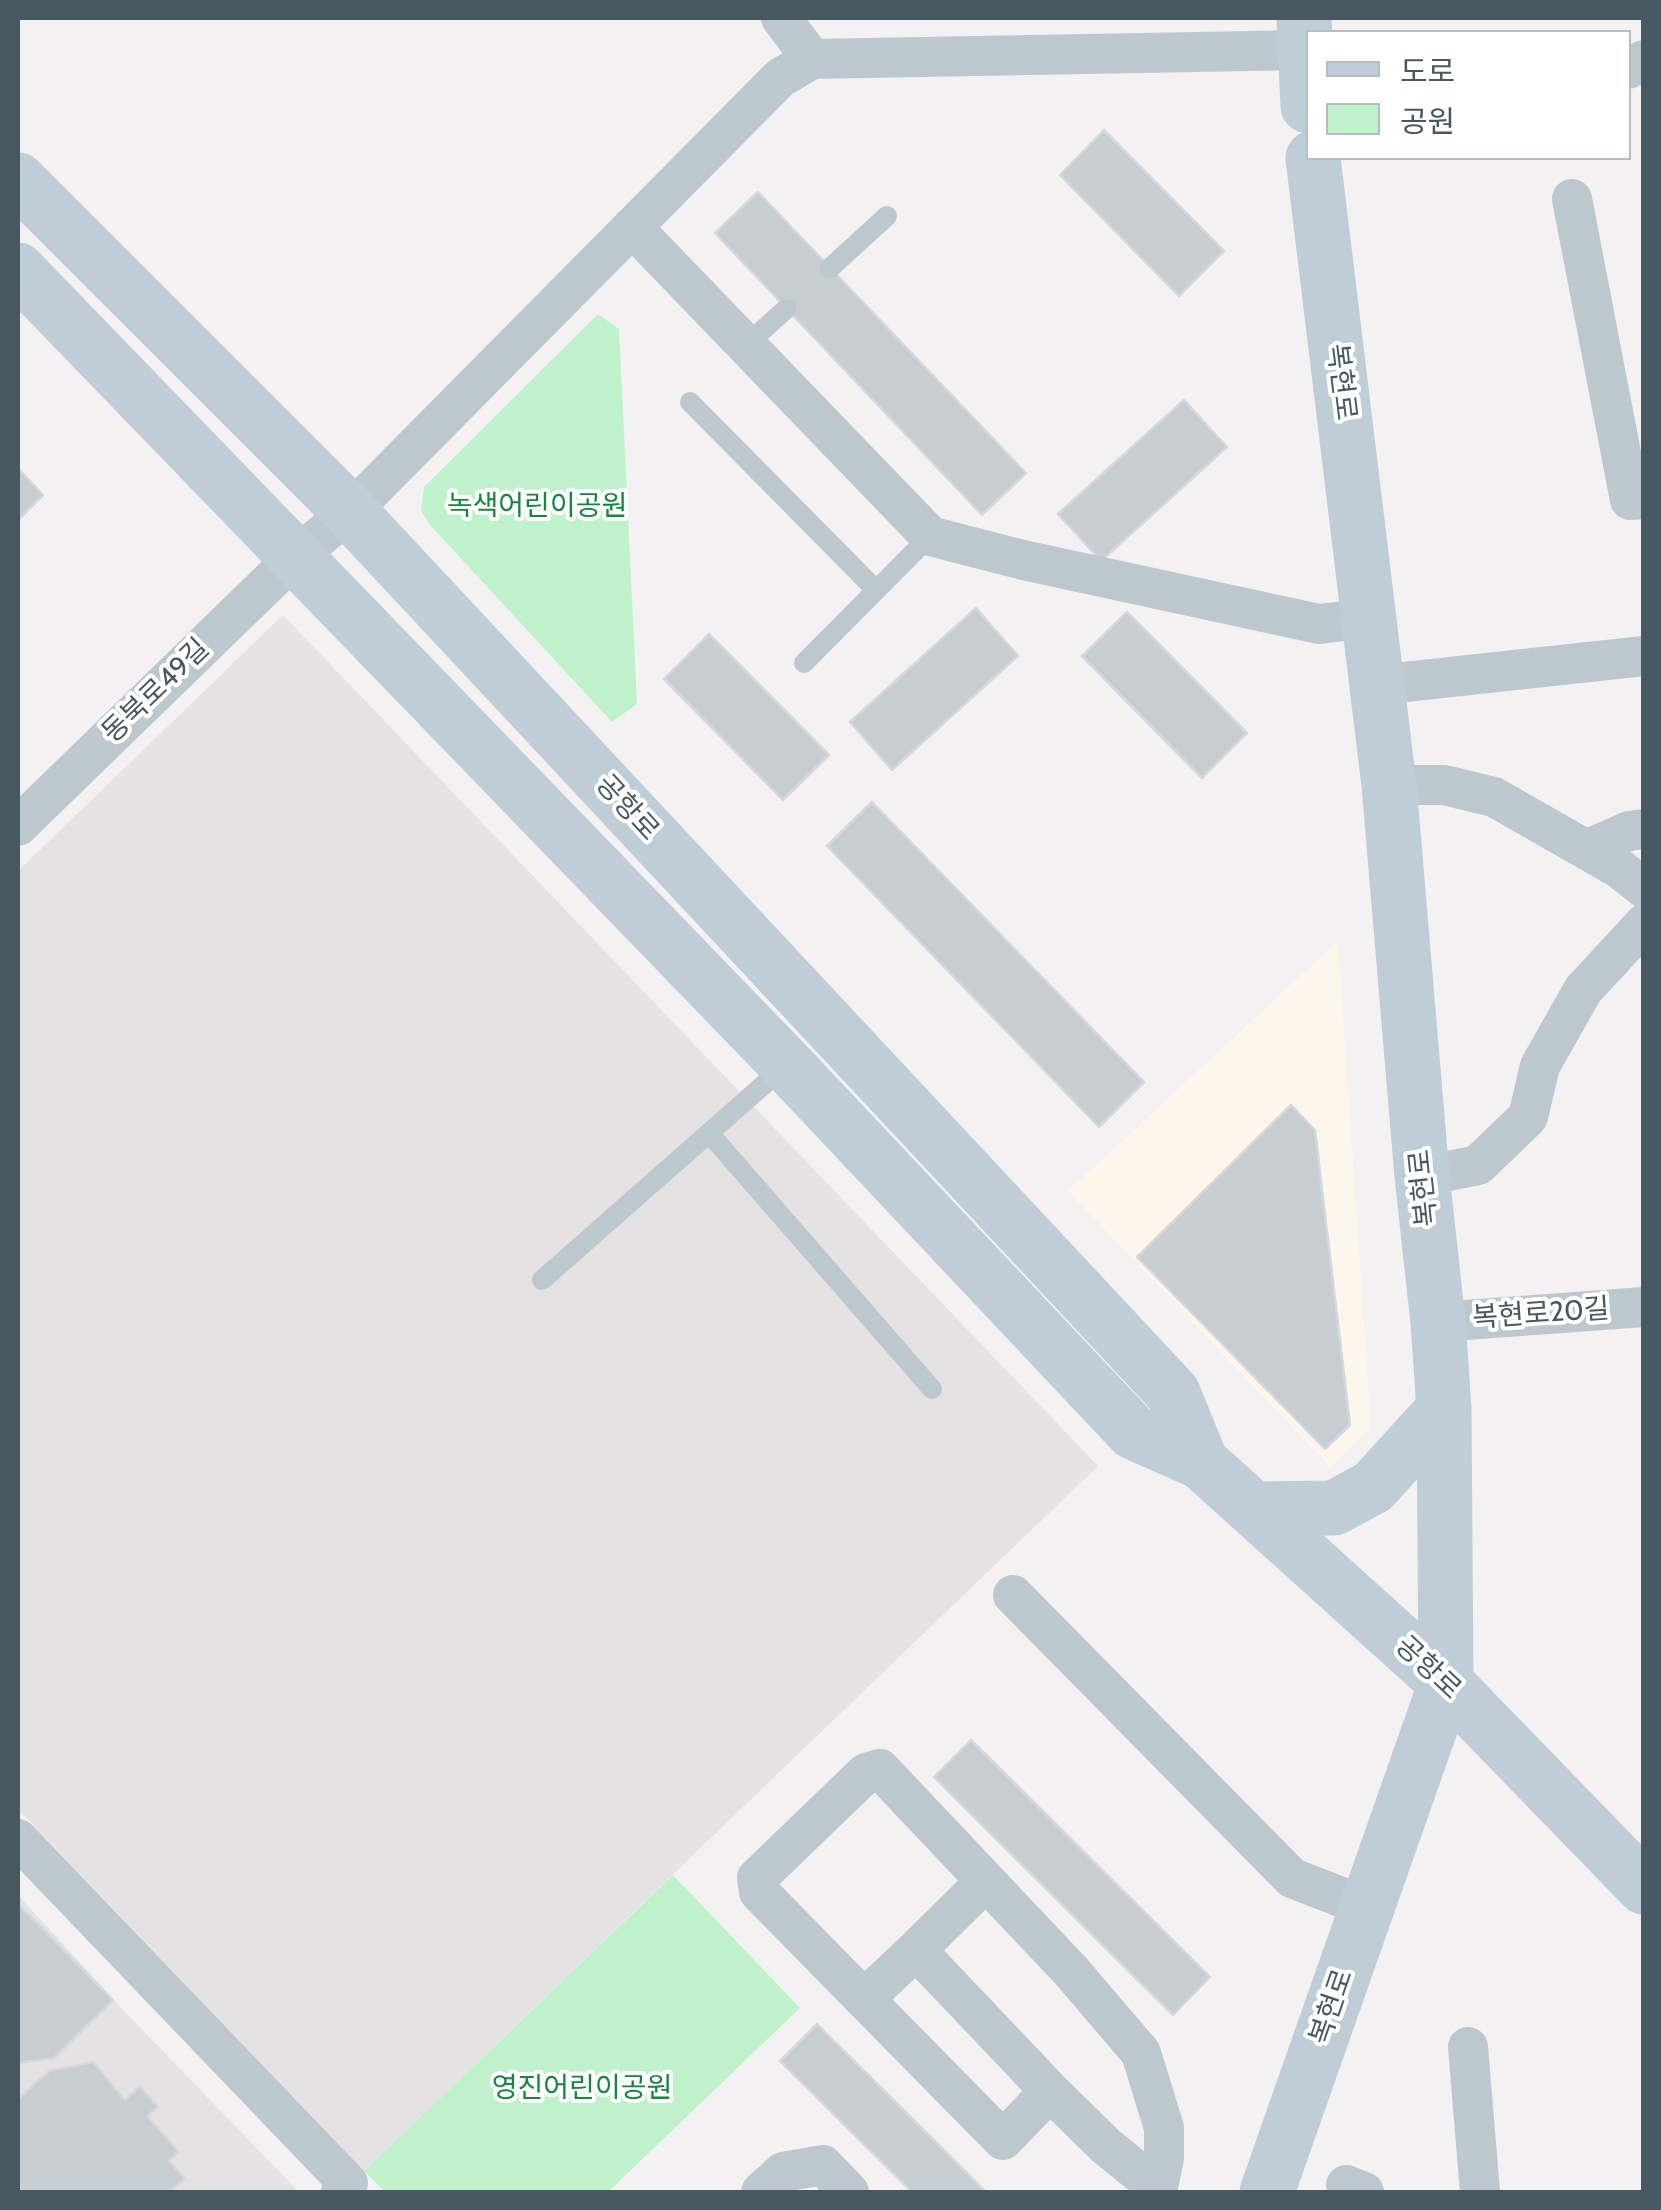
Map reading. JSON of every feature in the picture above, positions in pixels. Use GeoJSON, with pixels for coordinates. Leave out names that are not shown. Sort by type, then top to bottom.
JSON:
{"type":"FeatureCollection","features":[{"type":"Feature","properties":{"kind":"main road"},"geometry":{"type":"LineString","coordinates":[[1304,34],[1306,70]]}},
{"type":"Feature","properties":{"kind":"main road","name":"복현로"},"geometry":{"type":"LineString","coordinates":[[1267,2192],[1446,1683],[1444,1409],[1438,1322],[1389,785],[1313,160]]}},
{"type":"Feature","properties":{"kind":"main road","name":"공항로"},"geometry":{"type":"LineString","coordinates":[[18,180],[350,512],[1173,1393],[1201,1462]]}},
{"type":"Feature","properties":{"kind":"main road","name":"공항로"},"geometry":{"type":"LineString","coordinates":[[18,270],[787,1065],[1133,1432],[1201,1462],[1254,1509],[1446,1683],[1644,1887]]}},
{"type":"Feature","properties":{"kind":"main road"},"geometry":{"type":"LineString","coordinates":[[1254,1509],[1334,1508],[1373,1487],[1444,1409]]}},
{"type":"Feature","properties":{"kind":"street"},"geometry":{"type":"LineString","coordinates":[[781,18],[812,59],[1304,34]]}},
{"type":"Feature","properties":{"kind":"street","name":"동북로49길"},"geometry":{"type":"LineString","coordinates":[[18,826],[295,557],[350,512],[780,78],[812,59]]}},
{"type":"Feature","properties":{"kind":"street"},"geometry":{"type":"LineString","coordinates":[[1572,199],[1630,500],[1644,499]]}},
{"type":"Feature","properties":{"kind":"street"},"geometry":{"type":"LineString","coordinates":[[632,228],[930,536],[1319,624],[1370,618]]}},
{"type":"Feature","properties":{"kind":"street"},"geometry":{"type":"LineString","coordinates":[[1378,686],[1644,656]]}},
{"type":"Feature","properties":{"kind":"street"},"geometry":{"type":"LineString","coordinates":[[1389,785],[1444,785],[1494,796],[1620,868],[1644,888]]}},
{"type":"Feature","properties":{"kind":"street"},"geometry":{"type":"LineString","coordinates":[[1588,850],[1629,831],[1644,829]]}},
{"type":"Feature","properties":{"kind":"street"},"geometry":{"type":"LineString","coordinates":[[1422,1176],[1478,1164],[1528,1116],[1540,1066],[1583,990],[1644,924]]}},
{"type":"Feature","properties":{"kind":"street","name":"복현로20길"},"geometry":{"type":"LineString","coordinates":[[1438,1322],[1644,1307]]}},
{"type":"Feature","properties":{"kind":"street"},"geometry":{"type":"LineString","coordinates":[[1013,1595],[1292,1878],[1367,1907]]}},
{"type":"Feature","properties":{"kind":"street"},"geometry":{"type":"LineString","coordinates":[[1050,2092],[1003,2140],[759,1892],[757,1878],[866,1773],[880,1769],[1071,1971],[1141,2053],[1164,2128],[1158,2188]]}},
{"type":"Feature","properties":{"kind":"street"},"geometry":{"type":"LineString","coordinates":[[18,1840],[348,2183],[341,2192]]}},
{"type":"Feature","properties":{"kind":"street"},"geometry":{"type":"LineString","coordinates":[[864,2000],[986,1881]]}},
{"type":"Feature","properties":{"kind":"street"},"geometry":{"type":"LineString","coordinates":[[916,1950],[1050,2092],[1106,2146],[1158,2188]]}},
{"type":"Feature","properties":{"kind":"street"},"geometry":{"type":"LineString","coordinates":[[1468,2046],[1480,2192]]}},
{"type":"Feature","properties":{"kind":"street"},"geometry":{"type":"LineString","coordinates":[[761,2192],[783,2172],[824,2165],[849,2192]]}},
{"type":"Feature","properties":{"kind":"lane"},"geometry":{"type":"LineString","coordinates":[[830,268],[886,216]]}},
{"type":"Feature","properties":{"kind":"lane"},"geometry":{"type":"LineString","coordinates":[[746,346],[786,309]]}},
{"type":"Feature","properties":{"kind":"lane"},"geometry":{"type":"LineString","coordinates":[[690,402],[876,590]]}},
{"type":"Feature","properties":{"kind":"lane"},"geometry":{"type":"LineString","coordinates":[[804,663],[930,536]]}},
{"type":"Feature","properties":{"kind":"lane"},"geometry":{"type":"LineString","coordinates":[[542,1280],[787,1065]]}},
{"type":"Feature","properties":{"kind":"lane"},"geometry":{"type":"LineString","coordinates":[[708,1133],[932,1389]]}},
{"type":"Feature","properties":{"kind":"shaded area"},"geometry":{"type":"Polygon","coordinates":[[[283,615],[1098,1466],[364,2171],[18,1809],[18,871],[283,615]]]}},
{"type":"Feature","properties":{"kind":"shaded area"},"geometry":{"type":"Polygon","coordinates":[[[1338,941],[1371,1428],[1330,1467],[1068,1191],[1338,941]]]}},
{"type":"Feature","properties":{"kind":"shaded area"},"geometry":{"type":"Polygon","coordinates":[[[18,1895],[127,2014],[299,2192],[18,2192],[18,1895]]]}},
{"type":"Feature","properties":{"kind":"green space","name":"녹색어린이공원"},"geometry":{"type":"Polygon","coordinates":[[[598,314],[619,329],[637,704],[612,722],[430,525],[421,510],[424,487],[598,314]]]}},
{"type":"Feature","properties":{"kind":"green space","name":"영진어린이공원"},"geometry":{"type":"Polygon","coordinates":[[[673,1875],[800,2008],[608,2192],[385,2192],[364,2171],[673,1875]]]}},
{"type":"Feature","properties":{"kind":"building"},"geometry":{"type":"Polygon","coordinates":[[[1104,130],[1224,251],[1179,296],[1060,175],[1104,130]]]}},
{"type":"Feature","properties":{"kind":"building"},"geometry":{"type":"Polygon","coordinates":[[[758,192],[1026,473],[982,515],[715,233],[758,192]]]}},
{"type":"Feature","properties":{"kind":"building"},"geometry":{"type":"Polygon","coordinates":[[[1184,400],[1227,447],[1101,561],[1058,514],[1184,400]]]}},
{"type":"Feature","properties":{"kind":"building"},"geometry":{"type":"Polygon","coordinates":[[[18,468],[43,495],[18,520],[18,468]]]}},
{"type":"Feature","properties":{"kind":"building"},"geometry":{"type":"Polygon","coordinates":[[[976,608],[1018,656],[892,770],[850,722],[976,608]]]}},
{"type":"Feature","properties":{"kind":"building"},"geometry":{"type":"Polygon","coordinates":[[[1127,612],[1247,733],[1202,778],[1082,656],[1127,612]]]}},
{"type":"Feature","properties":{"kind":"building"},"geometry":{"type":"Polygon","coordinates":[[[709,634],[829,755],[783,800],[664,679],[709,634]]]}},
{"type":"Feature","properties":{"kind":"building"},"geometry":{"type":"Polygon","coordinates":[[[872,802],[1144,1082],[1099,1127],[827,846],[872,802]]]}},
{"type":"Feature","properties":{"kind":"building"},"geometry":{"type":"Polygon","coordinates":[[[1291,1105],[1315,1130],[1350,1425],[1325,1449],[1137,1257],[1291,1105]]]}},
{"type":"Feature","properties":{"kind":"building"},"geometry":{"type":"Polygon","coordinates":[[[971,1740],[1210,1977],[1173,2015],[934,1777],[971,1740]]]}},
{"type":"Feature","properties":{"kind":"building"},"geometry":{"type":"Polygon","coordinates":[[[18,1904],[113,2000],[54,2058],[18,2063],[18,1904]]]}},
{"type":"Feature","properties":{"kind":"building"},"geometry":{"type":"Polygon","coordinates":[[[817,2024],[986,2192],[912,2192],[780,2061],[817,2024]]]}},
{"type":"Feature","properties":{"kind":"building"},"geometry":{"type":"Polygon","coordinates":[[[93,2062],[125,2100],[140,2086],[158,2107],[147,2116],[179,2152],[169,2161],[185,2179],[169,2192],[18,2192],[18,2099],[49,2071],[93,2062]]]}}]}
